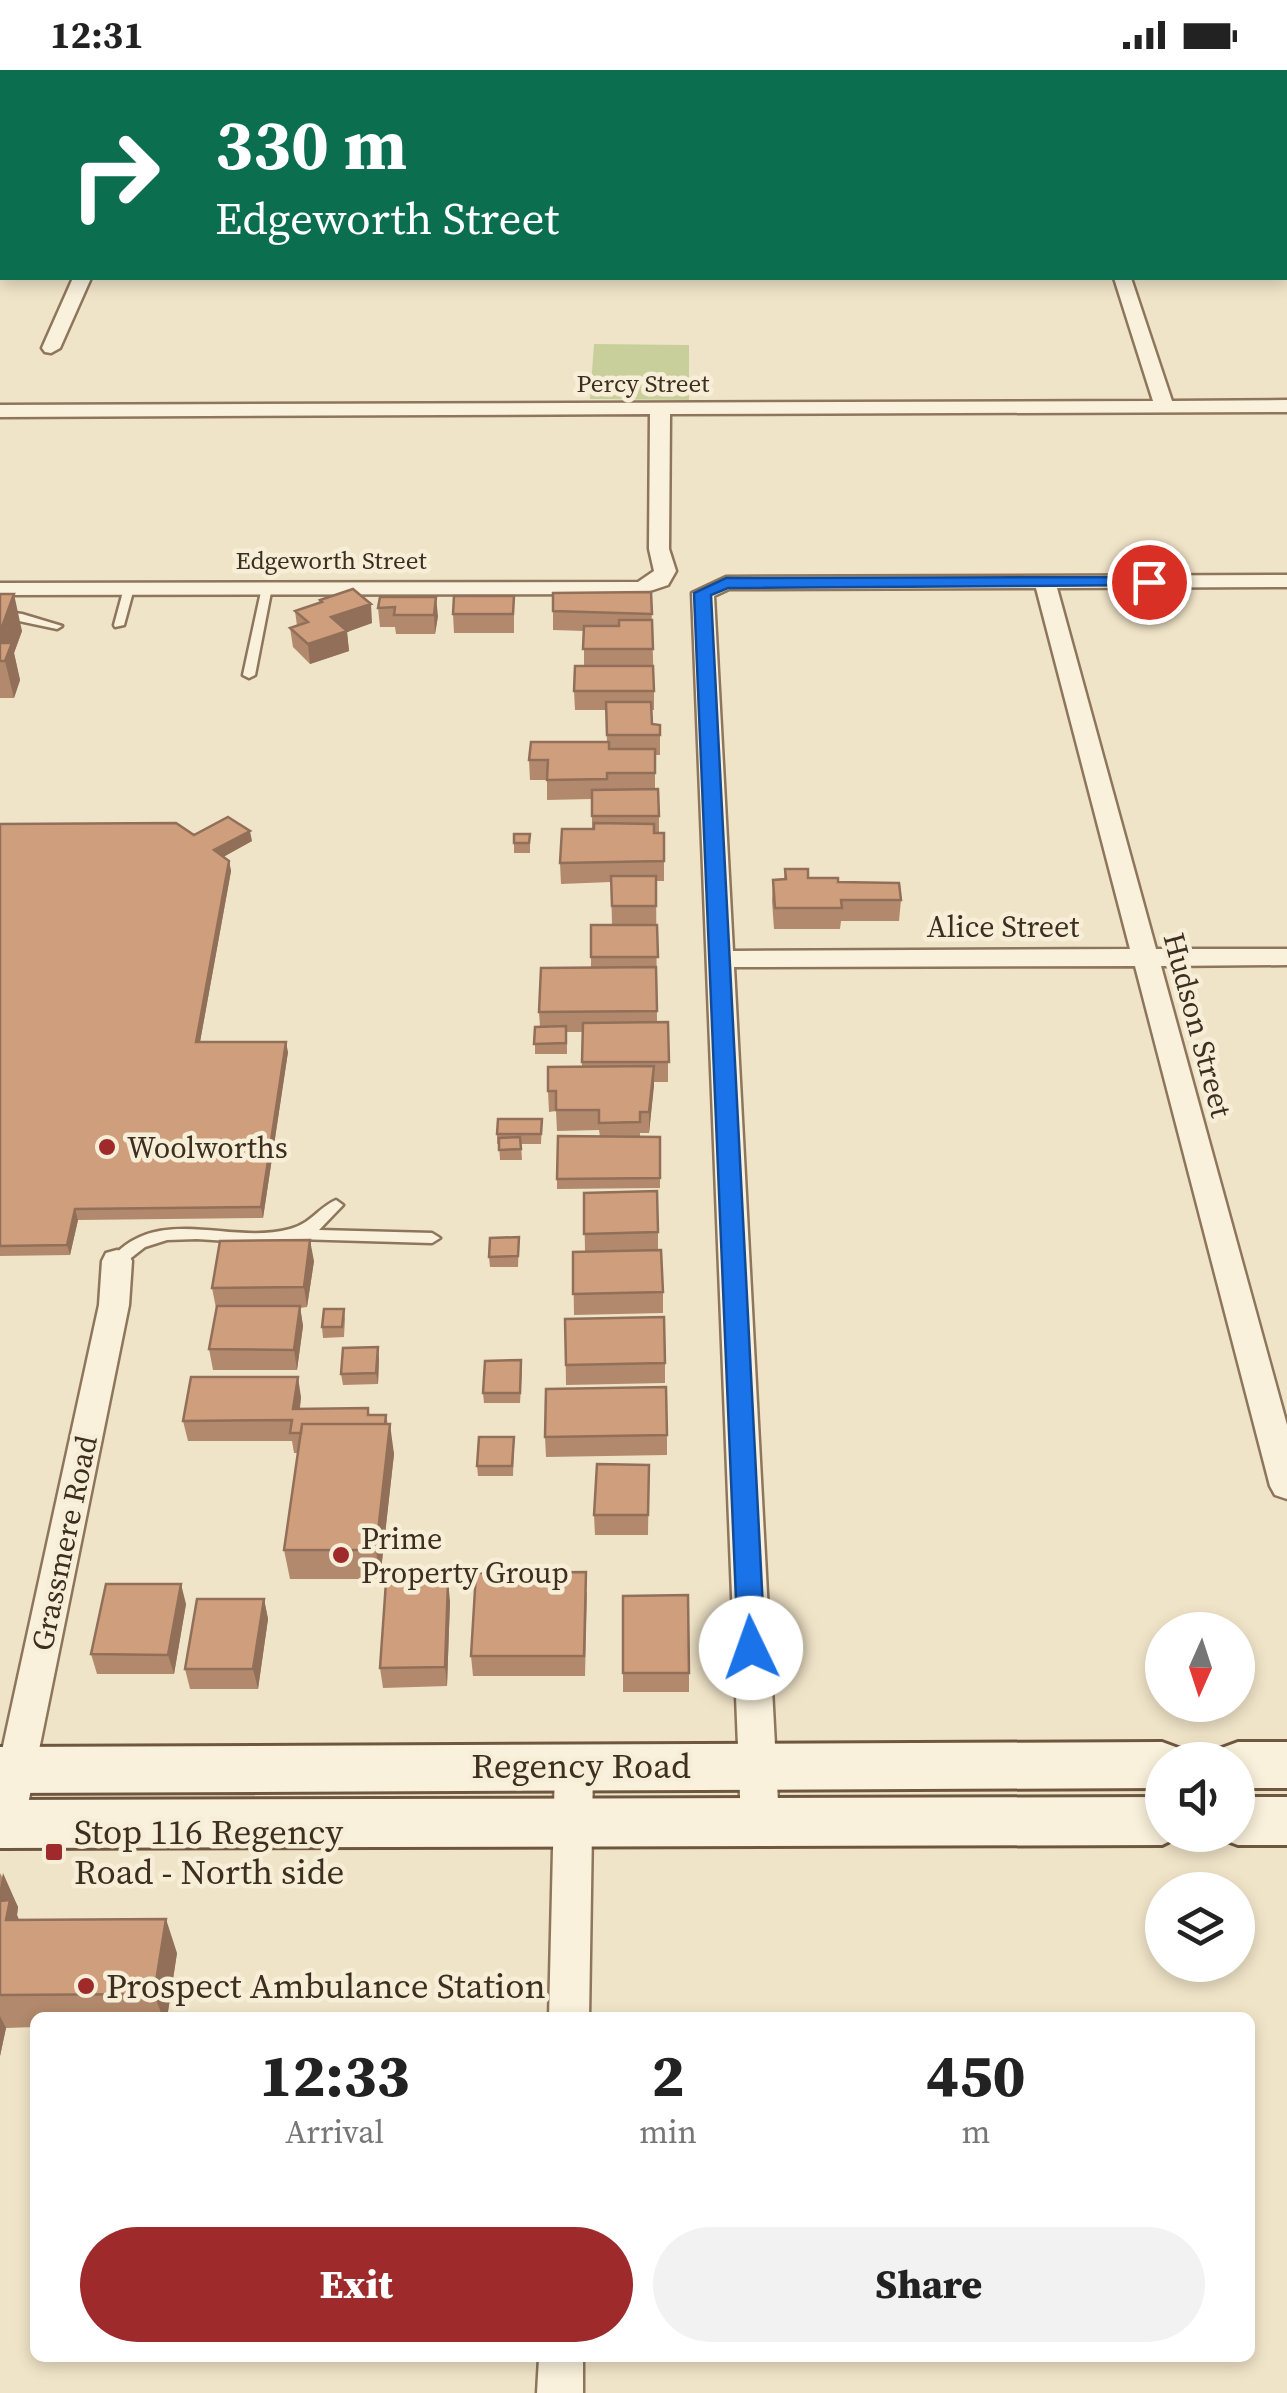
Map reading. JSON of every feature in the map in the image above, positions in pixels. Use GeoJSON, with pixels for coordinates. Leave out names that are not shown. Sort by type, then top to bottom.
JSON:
{"type":"FeatureCollection","features":[{"type":"Feature","properties":{"kind":"main road","name":"Regency Road"},"geometry":{"type":"LineString","coordinates":[[8,1770],[1145,1765]]}},
{"type":"Feature","properties":{"kind":"main road"},"geometry":{"type":"LineString","coordinates":[[1255,1765],[1287,1765]]}},
{"type":"Feature","properties":{"kind":"main road","name":"Regency Road"},"geometry":{"type":"LineString","coordinates":[[2,1824],[1145,1821]]}},
{"type":"Feature","properties":{"kind":"main road"},"geometry":{"type":"LineString","coordinates":[[1255,1821],[1287,1821]]}},
{"type":"Feature","properties":{"kind":"street"},"geometry":{"type":"LineString","coordinates":[[51,348],[81,280]]}},
{"type":"Feature","properties":{"kind":"street"},"geometry":{"type":"LineString","coordinates":[[1123,280],[1164,406]]}},
{"type":"Feature","properties":{"kind":"street","name":"Percy Street"},"geometry":{"type":"LineString","coordinates":[[0,410],[1287,406]]}},
{"type":"Feature","properties":{"kind":"street","name":"Edgeworth Street"},"geometry":{"type":"LineString","coordinates":[[0,589],[641,588],[660,580],[665,569],[659,550],[660,408]]}},
{"type":"Feature","properties":{"kind":"street"},"geometry":{"type":"LineString","coordinates":[[760,1821],[702,593],[726,583],[1287,581]]}},
{"type":"Feature","properties":{"kind":"street","name":"Hudson Street"},"geometry":{"type":"LineString","coordinates":[[1045,582],[1287,1486]]}},
{"type":"Feature","properties":{"kind":"street","name":"Alice Street"},"geometry":{"type":"LineString","coordinates":[[719,959],[1287,958]]}},
{"type":"Feature","properties":{"kind":"street","name":"Grassmere Road"},"geometry":{"type":"LineString","coordinates":[[2,1824],[8,1770],[114,1305],[117,1262]]}},
{"type":"Feature","properties":{"kind":"street"},"geometry":{"type":"LineString","coordinates":[[568,2012],[574,1766]]}},
{"type":"Feature","properties":{"kind":"street"},"geometry":{"type":"LineString","coordinates":[[560,2393],[561,2362]]}},
{"type":"Feature","properties":{"kind":"lane"},"geometry":{"type":"LineString","coordinates":[[120,625],[130,588]]}},
{"type":"Feature","properties":{"kind":"lane"},"geometry":{"type":"LineString","coordinates":[[249,675],[268,588]]}},
{"type":"Feature","properties":{"kind":"lane"},"geometry":{"type":"LineString","coordinates":[[0,614],[17,614],[43,625],[57,626]]}},
{"type":"Feature","properties":{"kind":"lane"},"geometry":{"type":"LineString","coordinates":[[294,1234],[327,1219],[336,1205]]}},
{"type":"Feature","properties":{"kind":"lane"},"geometry":{"type":"LineString","coordinates":[[117,1262],[128,1248],[153,1237],[294,1234],[432,1238]]}},
{"type":"Feature","properties":{"kind":"green space"},"geometry":{"type":"Polygon","coordinates":[[[594,344],[689,345],[689,400],[590,399],[594,344]]]}},
{"type":"Feature","properties":{"kind":"building"},"geometry":{"type":"Polygon","coordinates":[[[353,589],[371,604],[331,617],[347,631],[308,644],[290,628],[308,622],[295,611],[353,589]]]}},
{"type":"Feature","properties":{"kind":"building"},"geometry":{"type":"Polygon","coordinates":[[[651,592],[652,614],[553,611],[553,593],[651,592]]]}},
{"type":"Feature","properties":{"kind":"building"},"geometry":{"type":"Polygon","coordinates":[[[0,594],[14,594],[0,632],[0,594]]]}},
{"type":"Feature","properties":{"kind":"building"},"geometry":{"type":"Polygon","coordinates":[[[454,596],[514,596],[513,614],[453,614],[454,596]]]}},
{"type":"Feature","properties":{"kind":"building"},"geometry":{"type":"Polygon","coordinates":[[[380,597],[436,597],[434,615],[394,615],[395,607],[378,608],[380,597]]]}},
{"type":"Feature","properties":{"kind":"building"},"geometry":{"type":"Polygon","coordinates":[[[619,620],[652,620],[653,649],[583,649],[584,626],[619,626],[619,620]]]}},
{"type":"Feature","properties":{"kind":"building"},"geometry":{"type":"Polygon","coordinates":[[[0,643],[12,643],[5,661],[0,661],[0,643]]]}},
{"type":"Feature","properties":{"kind":"building"},"geometry":{"type":"Polygon","coordinates":[[[575,666],[653,666],[654,691],[574,691],[575,666]]]}},
{"type":"Feature","properties":{"kind":"building"},"geometry":{"type":"Polygon","coordinates":[[[606,702],[651,702],[652,724],[660,725],[660,735],[607,735],[606,702]]]}},
{"type":"Feature","properties":{"kind":"building"},"geometry":{"type":"Polygon","coordinates":[[[531,742],[609,742],[609,749],[655,749],[655,773],[607,773],[607,779],[547,780],[548,760],[529,760],[531,742]]]}},
{"type":"Feature","properties":{"kind":"building"},"geometry":{"type":"Polygon","coordinates":[[[658,789],[659,816],[592,816],[592,790],[658,789]]]}},
{"type":"Feature","properties":{"kind":"building"},"geometry":{"type":"Polygon","coordinates":[[[228,817],[250,831],[214,850],[229,861],[196,1042],[286,1042],[261,1207],[75,1209],[67,1245],[0,1246],[0,824],[176,823],[194,835],[228,817]]]}},
{"type":"Feature","properties":{"kind":"building"},"geometry":{"type":"Polygon","coordinates":[[[594,823],[654,824],[654,833],[664,833],[664,861],[560,863],[562,829],[594,829],[594,823]]]}},
{"type":"Feature","properties":{"kind":"building"},"geometry":{"type":"Polygon","coordinates":[[[514,834],[530,834],[529,843],[514,843],[514,834]]]}},
{"type":"Feature","properties":{"kind":"building"},"geometry":{"type":"Polygon","coordinates":[[[785,869],[808,869],[808,878],[838,878],[838,882],[899,883],[901,900],[841,900],[842,908],[775,908],[773,880],[786,879],[785,869]]]}},
{"type":"Feature","properties":{"kind":"building"},"geometry":{"type":"Polygon","coordinates":[[[611,876],[656,876],[656,906],[612,906],[611,876]]]}},
{"type":"Feature","properties":{"kind":"building"},"geometry":{"type":"Polygon","coordinates":[[[591,925],[657,925],[658,957],[591,957],[591,925]]]}},
{"type":"Feature","properties":{"kind":"building"},"geometry":{"type":"Polygon","coordinates":[[[656,967],[657,1011],[539,1012],[541,968],[656,967]]]}},
{"type":"Feature","properties":{"kind":"building"},"geometry":{"type":"Polygon","coordinates":[[[668,1022],[669,1062],[582,1062],[583,1023],[668,1022]]]}},
{"type":"Feature","properties":{"kind":"building"},"geometry":{"type":"Polygon","coordinates":[[[566,1026],[566,1043],[534,1044],[535,1027],[566,1026]]]}},
{"type":"Feature","properties":{"kind":"building"},"geometry":{"type":"Polygon","coordinates":[[[654,1066],[649,1112],[640,1112],[640,1122],[599,1123],[599,1110],[556,1110],[556,1091],[548,1091],[548,1067],[654,1066]]]}},
{"type":"Feature","properties":{"kind":"building"},"geometry":{"type":"Polygon","coordinates":[[[498,1119],[542,1119],[541,1134],[497,1134],[498,1119]]]}},
{"type":"Feature","properties":{"kind":"building"},"geometry":{"type":"Polygon","coordinates":[[[558,1136],[660,1137],[660,1178],[557,1179],[558,1136]]]}},
{"type":"Feature","properties":{"kind":"building"},"geometry":{"type":"Polygon","coordinates":[[[520,1137],[521,1149],[499,1150],[499,1138],[520,1137]]]}},
{"type":"Feature","properties":{"kind":"building"},"geometry":{"type":"Polygon","coordinates":[[[657,1191],[658,1232],[584,1234],[584,1193],[657,1191]]]}},
{"type":"Feature","properties":{"kind":"building"},"geometry":{"type":"Polygon","coordinates":[[[519,1237],[518,1256],[489,1257],[490,1238],[519,1237]]]}},
{"type":"Feature","properties":{"kind":"building"},"geometry":{"type":"Polygon","coordinates":[[[310,1240],[304,1287],[212,1288],[220,1241],[310,1240]]]}},
{"type":"Feature","properties":{"kind":"building"},"geometry":{"type":"Polygon","coordinates":[[[661,1250],[663,1292],[573,1294],[573,1252],[661,1250]]]}},
{"type":"Feature","properties":{"kind":"building"},"geometry":{"type":"Polygon","coordinates":[[[217,1306],[300,1306],[294,1350],[209,1349],[217,1306]]]}},
{"type":"Feature","properties":{"kind":"building"},"geometry":{"type":"Polygon","coordinates":[[[324,1309],[344,1309],[342,1327],[322,1327],[324,1309]]]}},
{"type":"Feature","properties":{"kind":"building"},"geometry":{"type":"Polygon","coordinates":[[[664,1317],[665,1363],[566,1365],[565,1319],[664,1317]]]}},
{"type":"Feature","properties":{"kind":"building"},"geometry":{"type":"Polygon","coordinates":[[[378,1347],[376,1373],[341,1374],[343,1348],[378,1347]]]}},
{"type":"Feature","properties":{"kind":"building"},"geometry":{"type":"Polygon","coordinates":[[[521,1360],[520,1393],[483,1393],[485,1361],[521,1360]]]}},
{"type":"Feature","properties":{"kind":"building"},"geometry":{"type":"Polygon","coordinates":[[[191,1377],[298,1377],[293,1409],[368,1408],[368,1415],[386,1415],[385,1424],[302,1424],[301,1433],[290,1433],[292,1420],[183,1421],[191,1377]]]}},
{"type":"Feature","properties":{"kind":"building"},"geometry":{"type":"Polygon","coordinates":[[[666,1387],[667,1435],[545,1437],[546,1389],[666,1387]]]}},
{"type":"Feature","properties":{"kind":"building"},"geometry":{"type":"Polygon","coordinates":[[[302,1424],[390,1424],[376,1550],[284,1550],[302,1424]]]}},
{"type":"Feature","properties":{"kind":"building"},"geometry":{"type":"Polygon","coordinates":[[[479,1437],[514,1437],[512,1466],[477,1466],[479,1437]]]}},
{"type":"Feature","properties":{"kind":"building"},"geometry":{"type":"Polygon","coordinates":[[[597,1464],[649,1465],[648,1515],[594,1515],[597,1464]]]}},
{"type":"Feature","properties":{"kind":"building"},"geometry":{"type":"Polygon","coordinates":[[[586,1572],[584,1656],[471,1656],[476,1573],[586,1572]]]}},
{"type":"Feature","properties":{"kind":"building"},"geometry":{"type":"Polygon","coordinates":[[[448,1581],[445,1667],[380,1668],[386,1582],[448,1581]]]}},
{"type":"Feature","properties":{"kind":"building"},"geometry":{"type":"Polygon","coordinates":[[[106,1584],[181,1584],[168,1655],[91,1654],[106,1584]]]}},
{"type":"Feature","properties":{"kind":"building"},"geometry":{"type":"Polygon","coordinates":[[[688,1595],[689,1673],[623,1673],[623,1596],[688,1595]]]}},
{"type":"Feature","properties":{"kind":"building"},"geometry":{"type":"Polygon","coordinates":[[[197,1599],[264,1599],[253,1669],[185,1669],[197,1599]]]}},
{"type":"Feature","properties":{"kind":"building"},"geometry":{"type":"Polygon","coordinates":[[[10,1900],[6,1920],[166,1919],[154,1994],[0,1995],[0,1901],[10,1900]]]}},
{"type":"Feature","properties":{"kind":"place","name":"Woolworths"},"geometry":{"type":"Point","coordinates":[107,1147]}},
{"type":"Feature","properties":{"kind":"place","name":"Prime Property Group"},"geometry":{"type":"Point","coordinates":[341,1555]}},
{"type":"Feature","properties":{"kind":"place","name":"Stop 116 Regency Road - North side"},"geometry":{"type":"Point","coordinates":[54,1852]}},
{"type":"Feature","properties":{"kind":"place","name":"Prospect Ambulance Station"},"geometry":{"type":"Point","coordinates":[86,1986]}},
{"type":"Feature","properties":{"kind":"route"},"geometry":{"type":"LineString","coordinates":[[751,1648],[702,593],[726,583],[1149,582]]}}]}
